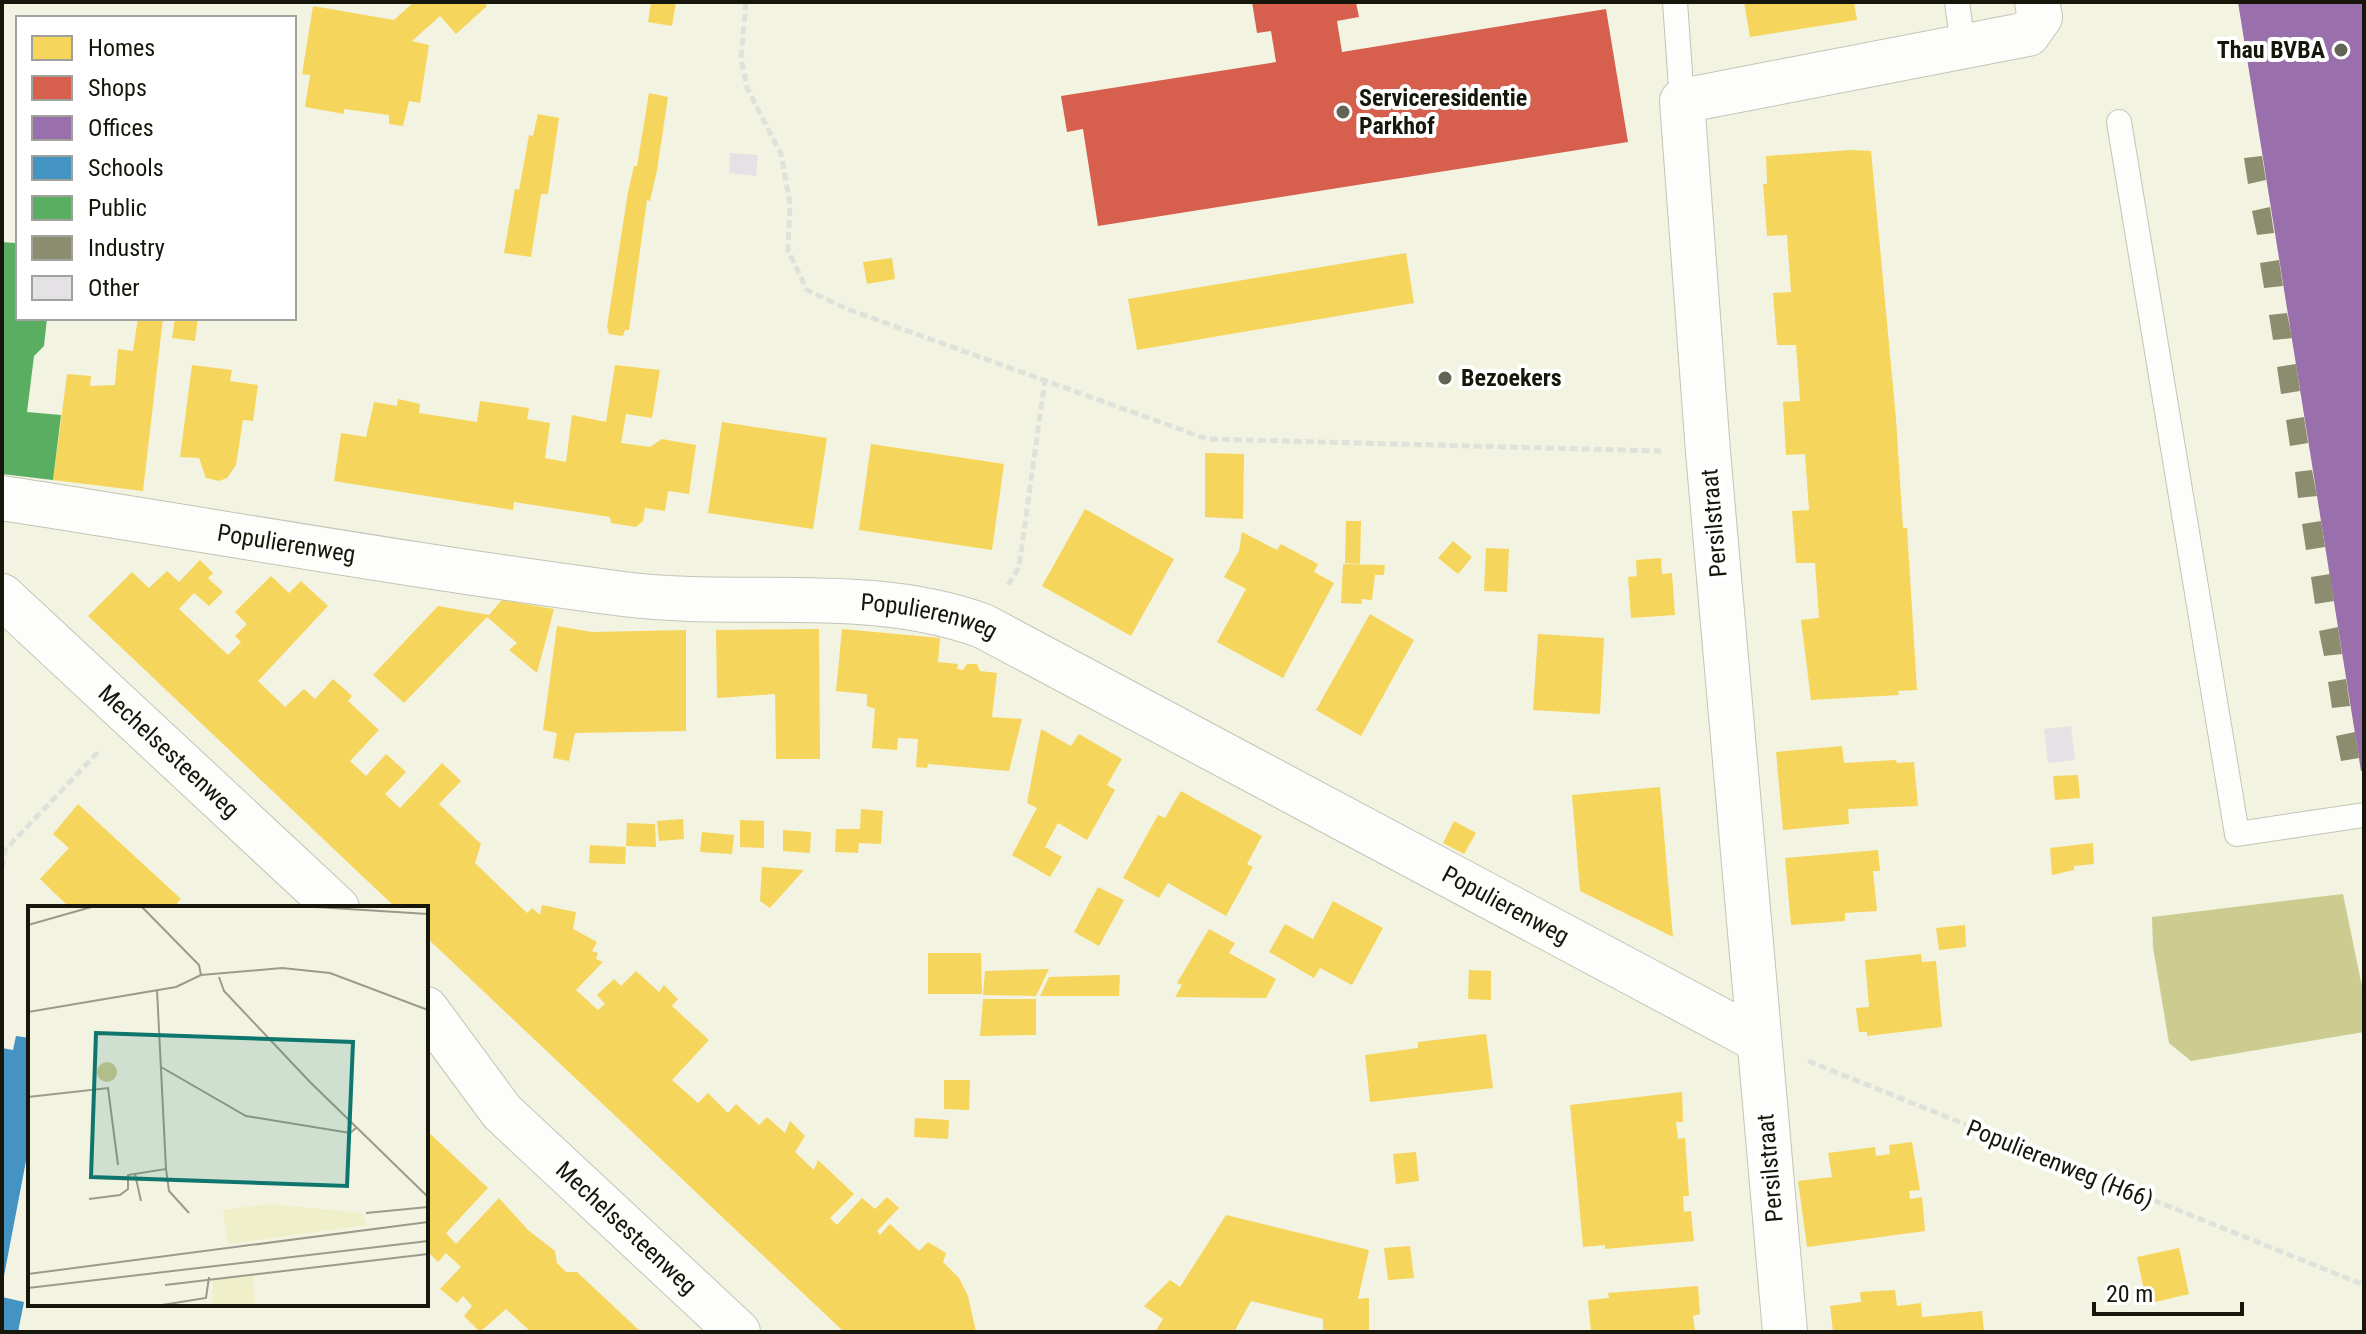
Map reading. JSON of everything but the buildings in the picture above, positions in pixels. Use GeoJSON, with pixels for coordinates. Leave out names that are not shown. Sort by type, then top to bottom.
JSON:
{"type":"FeatureCollection","features":[{"type":"Feature","properties":{"kind":"street"},"geometry":{"type":"LineString","coordinates":[[1682,101],[2028,34],[2040,17],[2037,2]]}},
{"type":"Feature","properties":{"kind":"street","name":"Persilstraat"},"geometry":{"type":"LineString","coordinates":[[1682,101],[1708,452],[1785,1332]]}},
{"type":"Feature","properties":{"kind":"street","name":"Populierenweg"},"geometry":{"type":"LineString","coordinates":[[2,498],[627,594],[896,604],[983,626],[1758,1040]]}},
{"type":"Feature","properties":{"kind":"street","name":"Mechelsesteenweg"},"geometry":{"type":"LineString","coordinates":[[2,596],[335,906]]}},
{"type":"Feature","properties":{"kind":"street","name":"Mechelsesteenweg"},"geometry":{"type":"LineString","coordinates":[[428,1012],[502,1112],[738,1332]]}},
{"type":"Feature","properties":{"kind":"lane"},"geometry":{"type":"LineString","coordinates":[[1675,2],[1682,101]]}},
{"type":"Feature","properties":{"kind":"lane"},"geometry":{"type":"LineString","coordinates":[[1957,2],[1963,46]]}},
{"type":"Feature","properties":{"kind":"lane"},"geometry":{"type":"LineString","coordinates":[[2119,122],[2237,834],[2364,815]]}},
{"type":"Feature","properties":{"kind":"path"},"geometry":{"type":"LineString","coordinates":[[746,2],[741,58],[747,88],[781,154],[790,204],[788,250],[807,290],[847,309],[1207,439],[1708,452]]}},
{"type":"Feature","properties":{"kind":"path"},"geometry":{"type":"LineString","coordinates":[[983,626],[1019,567],[1045,379]]}},
{"type":"Feature","properties":{"kind":"path"},"geometry":{"type":"LineString","coordinates":[[2,867],[5,850],[131,717]]}},
{"type":"Feature","properties":{"kind":"path","name":"Populierenweg (H66)"},"geometry":{"type":"LineString","coordinates":[[1758,1040],[2364,1285]]}},
{"type":"Feature","properties":{"kind":"shaded area"},"geometry":{"type":"Polygon","coordinates":[[[2343,894],[2364,996],[2364,1032],[2191,1061],[2169,1043],[2153,947],[2152,917],[2343,894]]]}},
{"type":"Feature","properties":{"kind":"place","name":"Thau BVBA"},"geometry":{"type":"Point","coordinates":[2341,50]}},
{"type":"Feature","properties":{"kind":"place","name":"Serviceresidentie Parkhof"},"geometry":{"type":"Point","coordinates":[1343,112]}},
{"type":"Feature","properties":{"kind":"place","name":"Bezoekers"},"geometry":{"type":"Point","coordinates":[1445,378]}}]}
